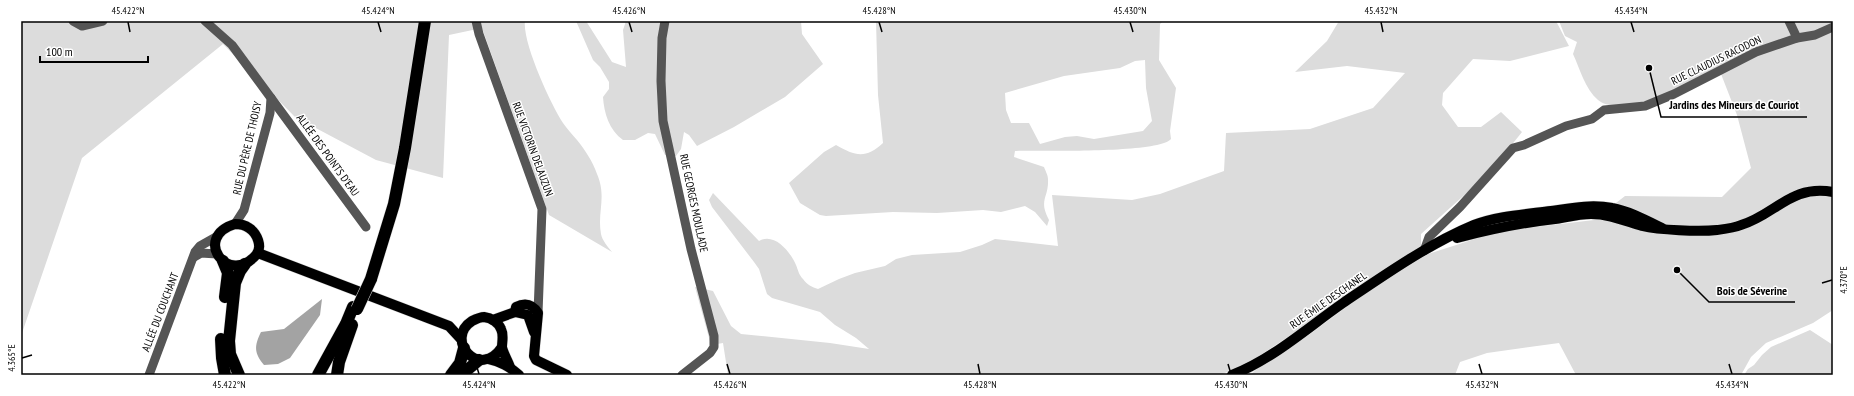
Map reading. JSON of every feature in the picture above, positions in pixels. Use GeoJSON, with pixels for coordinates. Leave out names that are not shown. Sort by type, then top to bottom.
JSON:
{"type":"FeatureCollection","features":[{"type":"Feature","properties":{"kind":"highway"},"geometry":{"type":"LineString","coordinates":[[368,279],[393,174],[417,21]]}},
{"type":"Feature","properties":{"kind":"highway"},"geometry":{"type":"LineString","coordinates":[[324,375],[368,279],[394,204],[405,148],[425,21]]}},
{"type":"Feature","properties":{"kind":"highway"},"geometry":{"type":"LineString","coordinates":[[220,257],[228,273],[221,337],[222,358],[225,375]]}},
{"type":"Feature","properties":{"kind":"highway"},"geometry":{"type":"LineString","coordinates":[[239,375],[233,364],[229,341],[235,283],[245,264]]}},
{"type":"Feature","properties":{"kind":"highway"},"geometry":{"type":"LineString","coordinates":[[318,375],[355,308]]}},
{"type":"Feature","properties":{"kind":"highway"},"geometry":{"type":"LineString","coordinates":[[338,375],[339,362],[355,308]]}},
{"type":"Feature","properties":{"kind":"highway"},"geometry":{"type":"LineString","coordinates":[[311,375],[346,324]]}},
{"type":"Feature","properties":{"kind":"highway"},"geometry":{"type":"LineString","coordinates":[[451,375],[460,363],[463,343]]}},
{"type":"Feature","properties":{"kind":"highway"},"geometry":{"type":"LineString","coordinates":[[461,375],[483,360]]}},
{"type":"Feature","properties":{"kind":"main road","name":"RUE ÉMILE DESCHANEL"},"geometry":{"type":"LineString","coordinates":[[1232,375],[1249,368],[1273,354],[1344,303],[1424,251],[1474,224],[1508,217],[1588,206],[1622,210],[1662,228],[1716,230],[1742,225],[1766,213],[1783,201],[1800,194],[1825,191],[1833,192]]}},
{"type":"Feature","properties":{"kind":"main road"},"geometry":{"type":"LineString","coordinates":[[234,224],[250,228]]}},
{"type":"Feature","properties":{"kind":"main road","name":"RUE DU PÈRE DE THOISY"},"geometry":{"type":"LineString","coordinates":[[216,237],[221,230],[234,224]]}},
{"type":"Feature","properties":{"kind":"main road","name":"RUE DU PÈRE DE THOISY"},"geometry":{"type":"LineString","coordinates":[[250,228],[258,240],[258,253]]}},
{"type":"Feature","properties":{"kind":"main road"},"geometry":{"type":"LineString","coordinates":[[216,237],[215,246],[220,257],[238,266],[245,264],[258,253],[449,326],[467,325],[476,319],[483,317],[493,320],[501,329],[504,340],[498,354],[483,360]]}},
{"type":"Feature","properties":{"kind":"main road"},"geometry":{"type":"LineString","coordinates":[[501,329],[516,307],[529,304],[534,307],[538,313],[534,356],[536,360],[567,375]]}},
{"type":"Feature","properties":{"kind":"main road"},"geometry":{"type":"LineString","coordinates":[[493,320],[511,314],[528,315],[532,322],[536,337]]}},
{"type":"Feature","properties":{"kind":"main road"},"geometry":{"type":"LineString","coordinates":[[463,343],[467,325]]}},
{"type":"Feature","properties":{"kind":"main road"},"geometry":{"type":"LineString","coordinates":[[449,326],[463,343],[469,356],[483,360],[500,361],[519,375]]}},
{"type":"Feature","properties":{"kind":"main road"},"geometry":{"type":"LineString","coordinates":[[502,347],[510,367]]}},
{"type":"Feature","properties":{"kind":"street"},"geometry":{"type":"LineString","coordinates":[[74,21],[82,26],[103,21]]}},
{"type":"Feature","properties":{"kind":"street","name":"RUE DU PÈRE DE THOISY"},"geometry":{"type":"LineString","coordinates":[[205,21],[232,45],[271,98],[270,113],[244,210],[234,224]]}},
{"type":"Feature","properties":{"kind":"street","name":"RUE VICTORIN DELAUZUN"},"geometry":{"type":"LineString","coordinates":[[476,21],[479,34],[542,208],[538,313]]}},
{"type":"Feature","properties":{"kind":"street","name":"RUE GEORGES MOULLADE"},"geometry":{"type":"LineString","coordinates":[[665,21],[662,38],[661,82],[663,121],[691,249],[714,336],[714,347],[710,353],[682,375]]}},
{"type":"Feature","properties":{"kind":"street"},"geometry":{"type":"LineString","coordinates":[[1789,21],[1797,38]]}},
{"type":"Feature","properties":{"kind":"street","name":"RUE CLAUDIUS RACODON"},"geometry":{"type":"LineString","coordinates":[[1424,251],[1429,237],[1460,207],[1513,148],[1524,145],[1566,126],[1592,119],[1604,110],[1645,106],[1674,94],[1756,52],[1833,27]]}},
{"type":"Feature","properties":{"kind":"street","name":"ALLÉE DES POINTS D'EAU"},"geometry":{"type":"LineString","coordinates":[[271,98],[366,227]]}},
{"type":"Feature","properties":{"kind":"street","name":"RUE DU PÈRE DE THOISY"},"geometry":{"type":"LineString","coordinates":[[244,210],[250,228]]}},
{"type":"Feature","properties":{"kind":"street","name":"ALLÉE DU COUCHANT"},"geometry":{"type":"LineString","coordinates":[[149,375],[195,252],[200,246],[216,237]]}},
{"type":"Feature","properties":{"kind":"street"},"geometry":{"type":"LineString","coordinates":[[194,257],[201,253],[220,257]]}},
{"type":"Feature","properties":{"kind":"shaded area"},"geometry":{"type":"Polygon","coordinates":[[[21,21],[525,21],[525,31],[528,43],[538,73],[563,123],[583,148],[591,161],[600,182],[602,197],[600,219],[601,234],[612,252],[549,215],[482,28],[449,35],[443,178],[376,160],[295,117],[223,44],[82,158],[21,336],[21,21]]]}},
{"type":"Feature","properties":{"kind":"shaded area"},"geometry":{"type":"Polygon","coordinates":[[[576,21],[586,21],[612,62],[626,67],[623,30],[626,21],[801,21],[802,34],[823,64],[785,97],[734,127],[697,146],[689,135],[684,132],[681,149],[676,156],[665,155],[655,134],[648,133],[635,140],[623,140],[614,131],[606,115],[603,97],[609,89],[609,82],[600,67],[593,60],[576,21]]]}},
{"type":"Feature","properties":{"kind":"shaded area"},"geometry":{"type":"Polygon","coordinates":[[[876,21],[1163,21],[1160,24],[1159,60],[1176,88],[1170,131],[1171,139],[1162,144],[1123,149],[1015,151],[1014,157],[1044,167],[1047,174],[1048,185],[1044,207],[1049,220],[1047,226],[1035,212],[1025,206],[1001,212],[983,210],[937,213],[893,212],[826,216],[820,215],[800,203],[789,183],[824,152],[836,145],[849,152],[866,154],[883,143],[878,95],[876,21]],[[1145,60],[1135,61],[1120,68],[1064,76],[1005,93],[1006,110],[1011,123],[1029,123],[1040,144],[1065,137],[1077,136],[1094,139],[1143,131],[1152,121],[1146,88],[1145,60]]]}},
{"type":"Feature","properties":{"kind":"shaded area"},"geometry":{"type":"Polygon","coordinates":[[[1339,21],[1556,21],[1569,46],[1510,61],[1473,59],[1443,93],[1442,105],[1458,127],[1481,127],[1501,112],[1522,132],[1490,172],[1421,234],[1421,246],[1416,252],[1247,364],[1220,375],[728,375],[723,343],[711,345],[695,287],[713,291],[731,326],[741,334],[830,343],[869,349],[856,338],[835,325],[820,312],[772,298],[767,294],[759,269],[712,207],[709,200],[713,193],[759,241],[770,239],[781,244],[790,254],[805,281],[810,286],[818,289],[855,273],[885,266],[896,259],[912,255],[960,252],[995,239],[1058,246],[1052,195],[1132,200],[1160,194],[1224,171],[1226,133],[1310,129],[1373,108],[1405,73],[1347,66],[1295,72],[1327,41],[1339,21]]]}},
{"type":"Feature","properties":{"kind":"shaded area"},"geometry":{"type":"Polygon","coordinates":[[[1559,21],[1833,21],[1833,310],[1813,323],[1766,343],[1751,357],[1741,375],[1576,375],[1559,343],[1487,353],[1460,362],[1455,375],[1250,375],[1264,363],[1310,334],[1372,288],[1428,254],[1500,231],[1594,220],[1625,196],[1722,197],[1751,168],[1737,115],[1721,74],[1659,98],[1623,105],[1609,105],[1598,100],[1590,90],[1583,78],[1573,54],[1577,42],[1565,36],[1559,21]]]}},
{"type":"Feature","properties":{"kind":"shaded area"},"geometry":{"type":"Polygon","coordinates":[[[322,299],[320,315],[290,358],[278,364],[264,365],[258,357],[256,349],[257,341],[261,332],[284,329],[322,299]]]}},
{"type":"Feature","properties":{"kind":"shaded area"},"geometry":{"type":"Polygon","coordinates":[[[1810,330],[1833,345],[1833,372],[1828,375],[1744,375],[1748,369],[1754,365],[1771,347],[1810,330]]]}},
{"type":"Feature","properties":{"kind":"place","name":"Jardins des Mineurs de Couriot"},"geometry":{"type":"Point","coordinates":[1649,68]}},
{"type":"Feature","properties":{"kind":"place","name":"Bois de Séverine"},"geometry":{"type":"Point","coordinates":[1677,270]}}]}
